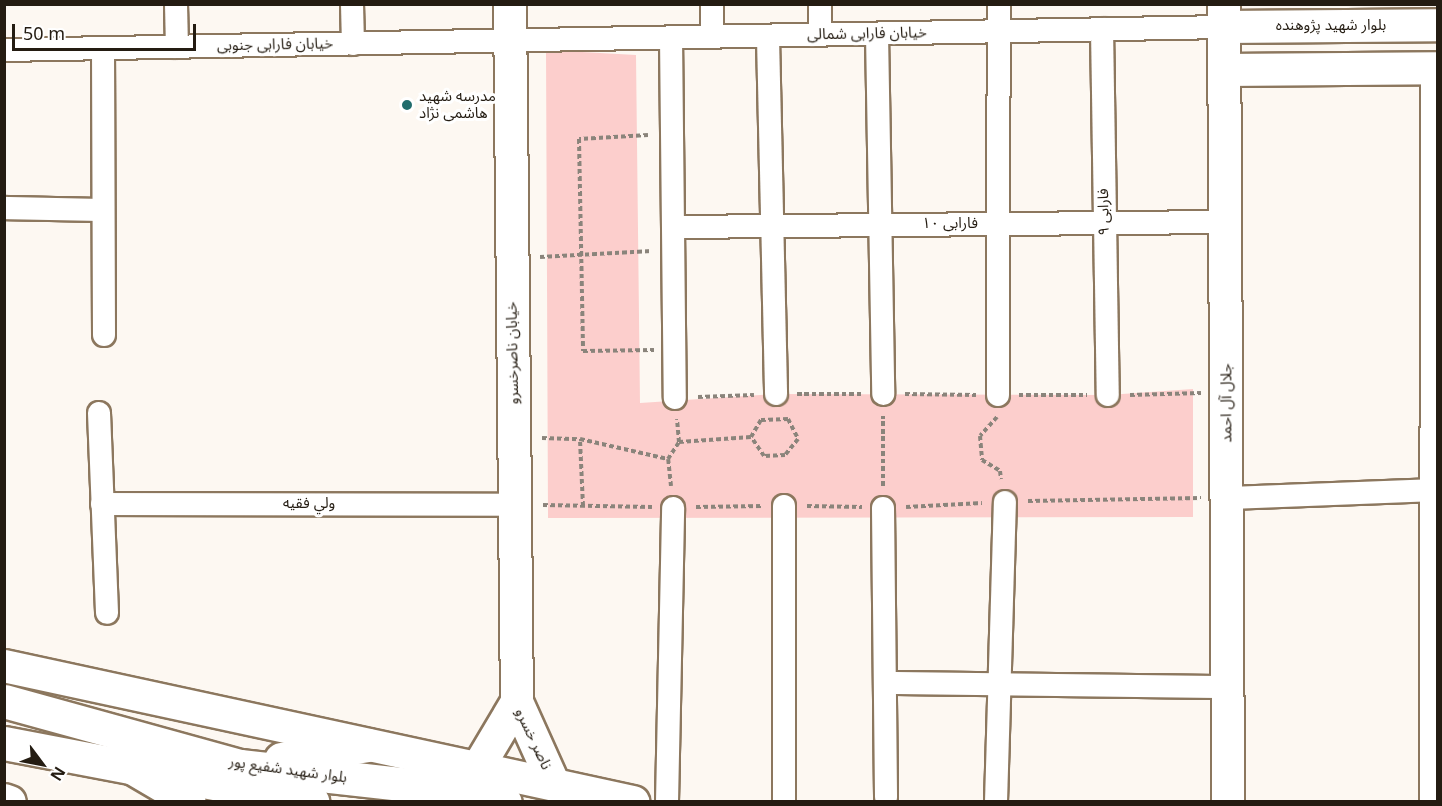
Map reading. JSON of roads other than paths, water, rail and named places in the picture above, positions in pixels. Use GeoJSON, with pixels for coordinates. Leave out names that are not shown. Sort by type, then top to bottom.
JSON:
{"type":"FeatureCollection","features":[{"type":"Feature","properties":{"kind":"main road","name":"بلوار شهید شفیع پور"},"geometry":{"type":"LineString","coordinates":[[4,701],[240,766],[454,790],[505,801]]}},
{"type":"Feature","properties":{"kind":"main road","name":"بلوار شهید شفیع پور"},"geometry":{"type":"LineString","coordinates":[[4,743],[312,801]]}},
{"type":"Feature","properties":{"kind":"main road"},"geometry":{"type":"LineString","coordinates":[[240,766],[368,745]]}},
{"type":"Feature","properties":{"kind":"street"},"geometry":{"type":"LineString","coordinates":[[176,4],[177,47]]}},
{"type":"Feature","properties":{"kind":"street"},"geometry":{"type":"LineString","coordinates":[[352,4],[353,44]]}},
{"type":"Feature","properties":{"kind":"street","name":"خیابان ناصرخسرو"},"geometry":{"type":"LineString","coordinates":[[510,4],[517,702]]}},
{"type":"Feature","properties":{"kind":"street"},"geometry":{"type":"LineString","coordinates":[[712,4],[712,37]]}},
{"type":"Feature","properties":{"kind":"street"},"geometry":{"type":"LineString","coordinates":[[820,4],[820,35]]}},
{"type":"Feature","properties":{"kind":"street"},"geometry":{"type":"LineString","coordinates":[[998,395],[999,4]]}},
{"type":"Feature","properties":{"kind":"street","name":"خیابان فارابی شمالی"},"geometry":{"type":"LineString","coordinates":[[510,41],[1102,29],[1224,16]]}},
{"type":"Feature","properties":{"kind":"street","name":"بلوار شهید پژوهنده"},"geometry":{"type":"LineString","coordinates":[[1224,16],[1437,25]]}},
{"type":"Feature","properties":{"kind":"street","name":"جلال آل احمد"},"geometry":{"type":"LineString","coordinates":[[1224,16],[1228,801]]}},
{"type":"Feature","properties":{"kind":"street","name":"فارابی ۹"},"geometry":{"type":"LineString","coordinates":[[1102,29],[1108,395]]}},
{"type":"Feature","properties":{"kind":"street"},"geometry":{"type":"LineString","coordinates":[[877,34],[883,394]]}},
{"type":"Feature","properties":{"kind":"street"},"geometry":{"type":"LineString","coordinates":[[671,37],[675,398]]}},
{"type":"Feature","properties":{"kind":"street"},"geometry":{"type":"LineString","coordinates":[[768,38],[776,394]]}},
{"type":"Feature","properties":{"kind":"street","name":"خیابان فارابی جنوبی"},"geometry":{"type":"LineString","coordinates":[[4,50],[510,41]]}},
{"type":"Feature","properties":{"kind":"street"},"geometry":{"type":"LineString","coordinates":[[103,48],[104,335]]}},
{"type":"Feature","properties":{"kind":"street"},"geometry":{"type":"LineString","coordinates":[[1224,70],[1435,68],[1431,801]]}},
{"type":"Feature","properties":{"kind":"street"},"geometry":{"type":"LineString","coordinates":[[4,208],[103,210]]}},
{"type":"Feature","properties":{"kind":"street","name":"فارابی ۱۰"},"geometry":{"type":"LineString","coordinates":[[674,227],[1226,222]]}},
{"type":"Feature","properties":{"kind":"street"},"geometry":{"type":"LineString","coordinates":[[99,413],[106,613]]}},
{"type":"Feature","properties":{"kind":"street"},"geometry":{"type":"LineString","coordinates":[[1228,498],[1434,490]]}},
{"type":"Feature","properties":{"kind":"street"},"geometry":{"type":"LineString","coordinates":[[996,801],[1005,502]]}},
{"type":"Feature","properties":{"kind":"street","name":"ولي فقيه"},"geometry":{"type":"LineString","coordinates":[[102,504],[515,505]]}},
{"type":"Feature","properties":{"kind":"street"},"geometry":{"type":"LineString","coordinates":[[784,506],[784,801]]}},
{"type":"Feature","properties":{"kind":"street"},"geometry":{"type":"LineString","coordinates":[[667,801],[673,508]]}},
{"type":"Feature","properties":{"kind":"street"},"geometry":{"type":"LineString","coordinates":[[883,508],[887,683],[886,797]]}},
{"type":"Feature","properties":{"kind":"street"},"geometry":{"type":"LineString","coordinates":[[4,666],[368,745],[476,771],[553,782],[633,801]]}},
{"type":"Feature","properties":{"kind":"street"},"geometry":{"type":"LineString","coordinates":[[887,683],[1226,687]]}},
{"type":"Feature","properties":{"kind":"street","name":"ناصر خسرو"},"geometry":{"type":"LineString","coordinates":[[476,771],[517,702]]}},
{"type":"Feature","properties":{"kind":"street","name":"ناصر خسرو"},"geometry":{"type":"LineString","coordinates":[[517,702],[553,782]]}},
{"type":"Feature","properties":{"kind":"street"},"geometry":{"type":"LineString","coordinates":[[130,767],[190,801]]}},
{"type":"Feature","properties":{"kind":"street"},"geometry":{"type":"LineString","coordinates":[[4,800],[10,801]]}},
{"type":"Feature","properties":{"kind":"place","name":"مدرسه شهید ه‍اشمی نژاد"},"geometry":{"type":"Point","coordinates":[407,105]}}]}
